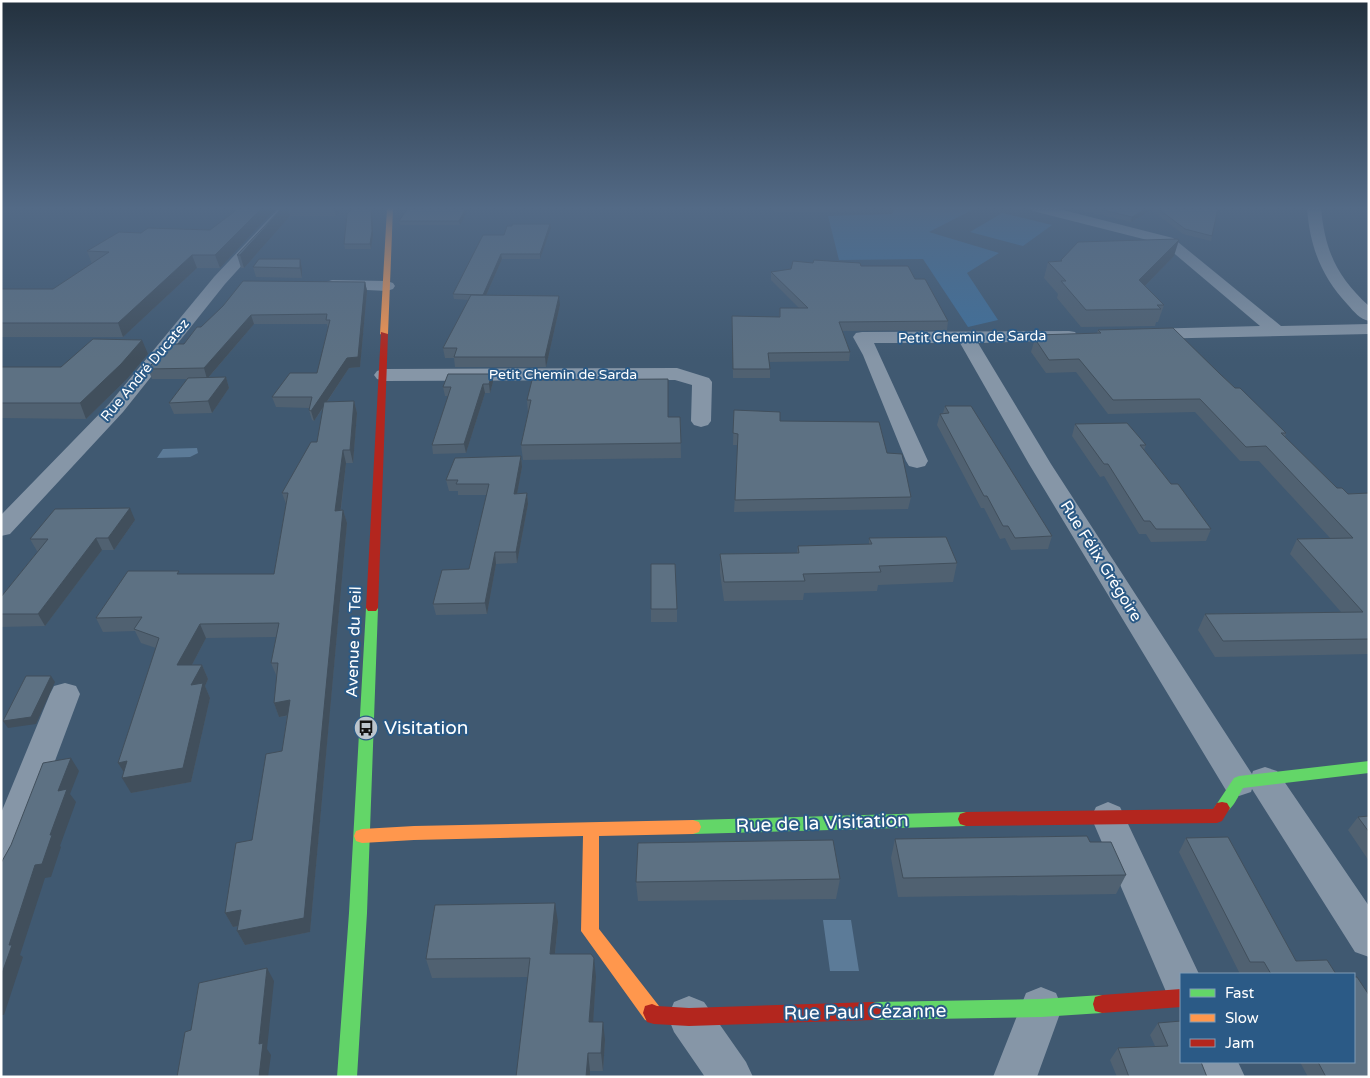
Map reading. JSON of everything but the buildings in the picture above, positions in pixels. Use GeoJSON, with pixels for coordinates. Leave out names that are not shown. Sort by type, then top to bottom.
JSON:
{"type":"FeatureCollection","features":[{"type":"Feature","properties":{"kind":"main road","name":"Avenue du Teil"},"geometry":{"type":"LineString","coordinates":[[347,1077],[362,836],[388,258]]}},
{"type":"Feature","properties":{"kind":"main road"},"geometry":{"type":"LineString","coordinates":[[1252,781],[1349,767],[1369,767]]}},
{"type":"Feature","properties":{"kind":"main road","name":"Rue de la Visitation"},"geometry":{"type":"LineString","coordinates":[[362,836],[414,833],[591,830],[920,820],[1216,816],[1252,781]]}},
{"type":"Feature","properties":{"kind":"main road","name":"Rue Paul Cézanne"},"geometry":{"type":"LineString","coordinates":[[591,830],[590,931],[654,1016],[689,1017],[852,1011],[1041,1008],[1180,998]]}},
{"type":"Feature","properties":{"kind":"street","name":"Rue André Ducatez"},"geometry":{"type":"LineString","coordinates":[[1,529],[116,408],[238,258]]}},
{"type":"Feature","properties":{"kind":"street"},"geometry":{"type":"LineString","coordinates":[[1189,258],[1278,332]]}},
{"type":"Feature","properties":{"kind":"street"},"geometry":{"type":"LineString","coordinates":[[1323,258],[1325,266],[1340,287],[1369,316]]}},
{"type":"Feature","properties":{"kind":"street"},"geometry":{"type":"LineString","coordinates":[[217,283],[235,283]]}},
{"type":"Feature","properties":{"kind":"street"},"geometry":{"type":"LineString","coordinates":[[312,285],[387,286]]}},
{"type":"Feature","properties":{"kind":"street"},"geometry":{"type":"LineString","coordinates":[[1132,335],[1369,329]]}},
{"type":"Feature","properties":{"kind":"street","name":"Petit Chemin de Sarda"},"geometry":{"type":"LineString","coordinates":[[917,461],[872,355],[862,337],[966,338],[1084,335]]}},
{"type":"Feature","properties":{"kind":"street","name":"Rue Félix Grégoire"},"geometry":{"type":"LineString","coordinates":[[966,338],[1040,464],[1252,781]]}},
{"type":"Feature","properties":{"kind":"street","name":"Petit Chemin de Sarda"},"geometry":{"type":"LineString","coordinates":[[384,375],[677,374],[702,382],[701,421]]}},
{"type":"Feature","properties":{"kind":"street"},"geometry":{"type":"LineString","coordinates":[[1,857],[64,694]]}},
{"type":"Feature","properties":{"kind":"street"},"geometry":{"type":"LineString","coordinates":[[1252,781],[1369,939]]}},
{"type":"Feature","properties":{"kind":"street"},"geometry":{"type":"LineString","coordinates":[[1108,818],[1180,978]]}},
{"type":"Feature","properties":{"kind":"street"},"geometry":{"type":"LineString","coordinates":[[1014,1077],[1041,1008]]}},
{"type":"Feature","properties":{"kind":"street"},"geometry":{"type":"LineString","coordinates":[[689,1017],[731,1077]]}},
{"type":"Feature","properties":{"kind":"street"},"geometry":{"type":"LineString","coordinates":[[1217,1063],[1223,1077]]}},
{"type":"Feature","properties":{"kind":"shaded area"},"geometry":{"type":"Polygon","coordinates":[[[839,258],[991,258],[967,273],[998,320],[968,327],[923,259],[839,260],[839,258]]]}},
{"type":"Feature","properties":{"kind":"shaded area"},"geometry":{"type":"Polygon","coordinates":[[[197,448],[198,453],[190,457],[157,458],[163,449],[197,448]]]}},
{"type":"Feature","properties":{"kind":"shaded area"},"geometry":{"type":"Polygon","coordinates":[[[823,920],[851,920],[859,971],[830,971],[823,920]]]}},
{"type":"Feature","properties":{"kind":"traffic: fast"},"geometry":{"type":"LineString","coordinates":[[347,1077],[358,913],[372,608]]}},
{"type":"Feature","properties":{"kind":"traffic: fast"},"geometry":{"type":"LineString","coordinates":[[1222,808],[1239,782],[1369,767]]}},
{"type":"Feature","properties":{"kind":"traffic: fast"},"geometry":{"type":"LineString","coordinates":[[693,827],[966,819]]}},
{"type":"Feature","properties":{"kind":"traffic: fast"},"geometry":{"type":"LineString","coordinates":[[873,1011],[1041,1008],[1102,1004]]}},
{"type":"Feature","properties":{"kind":"traffic: slow"},"geometry":{"type":"LineString","coordinates":[[384,334],[388,258]]}},
{"type":"Feature","properties":{"kind":"traffic: slow"},"geometry":{"type":"LineString","coordinates":[[362,836],[414,833],[693,827]]}},
{"type":"Feature","properties":{"kind":"traffic: slow"},"geometry":{"type":"LineString","coordinates":[[591,830],[590,931],[652,1013]]}},
{"type":"Feature","properties":{"kind":"traffic: jam"},"geometry":{"type":"LineString","coordinates":[[372,608],[384,334]]}},
{"type":"Feature","properties":{"kind":"traffic: jam"},"geometry":{"type":"LineString","coordinates":[[966,819],[1217,816],[1222,808]]}},
{"type":"Feature","properties":{"kind":"traffic: jam"},"geometry":{"type":"LineString","coordinates":[[1102,1004],[1180,998]]}},
{"type":"Feature","properties":{"kind":"traffic: jam"},"geometry":{"type":"LineString","coordinates":[[652,1013],[654,1015],[689,1017],[873,1011]]}},
{"type":"Feature","properties":{"kind":"place","name":"Visitation"},"geometry":{"type":"Point","coordinates":[366,728]}}]}
